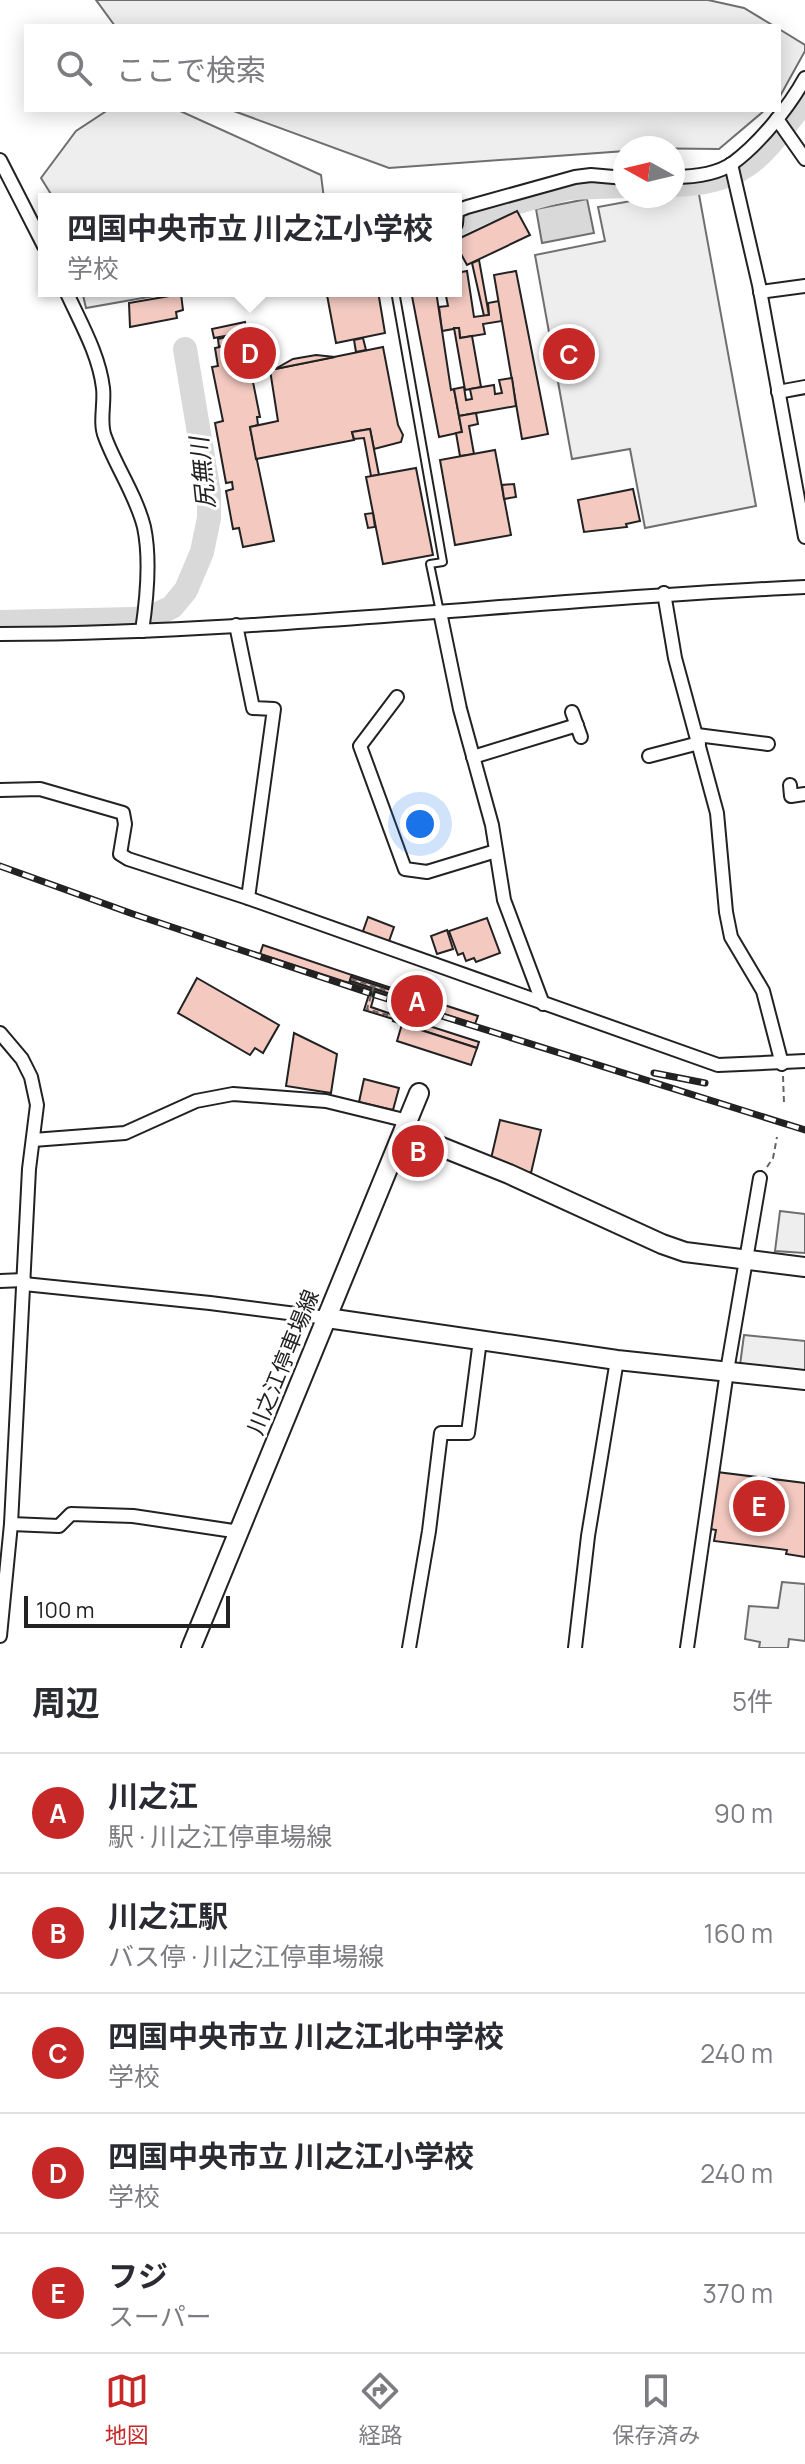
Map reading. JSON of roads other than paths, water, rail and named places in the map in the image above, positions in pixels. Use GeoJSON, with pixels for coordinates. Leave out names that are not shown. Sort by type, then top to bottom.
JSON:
{"type":"FeatureCollection","features":[{"type":"Feature","properties":{"kind":"street"},"geometry":{"type":"LineString","coordinates":[[685,177],[734,170],[781,123],[805,78]]}},
{"type":"Feature","properties":{"kind":"street"},"geometry":{"type":"LineString","coordinates":[[781,123],[805,159]]}},
{"type":"Feature","properties":{"kind":"street"},"geometry":{"type":"LineString","coordinates":[[0,160],[38,234]]}},
{"type":"Feature","properties":{"kind":"street"},"geometry":{"type":"LineString","coordinates":[[734,170],[805,537]]}},
{"type":"Feature","properties":{"kind":"street"},"geometry":{"type":"LineString","coordinates":[[462,215],[575,177],[613,177]]}},
{"type":"Feature","properties":{"kind":"street"},"geometry":{"type":"LineString","coordinates":[[760,292],[805,286]]}},
{"type":"Feature","properties":{"kind":"street"},"geometry":{"type":"LineString","coordinates":[[69,297],[96,357],[103,388],[103,434],[144,527],[147,558],[142,631]]}},
{"type":"Feature","properties":{"kind":"street"},"geometry":{"type":"LineString","coordinates":[[778,392],[805,387]]}},
{"type":"Feature","properties":{"kind":"street"},"geometry":{"type":"LineString","coordinates":[[0,634],[142,631],[440,612],[664,593],[805,587]]}},
{"type":"Feature","properties":{"kind":"street"},"geometry":{"type":"LineString","coordinates":[[664,593],[675,658],[717,813],[731,937],[763,991],[782,1064]]}},
{"type":"Feature","properties":{"kind":"street"},"geometry":{"type":"LineString","coordinates":[[440,612],[509,918],[543,1004]]}},
{"type":"Feature","properties":{"kind":"street"},"geometry":{"type":"LineString","coordinates":[[236,625],[253,708],[274,709],[248,898]]}},
{"type":"Feature","properties":{"kind":"street"},"geometry":{"type":"LineString","coordinates":[[397,697],[360,746],[405,869],[427,872],[496,851]]}},
{"type":"Feature","properties":{"kind":"street"},"geometry":{"type":"LineString","coordinates":[[473,757],[577,725]]}},
{"type":"Feature","properties":{"kind":"street"},"geometry":{"type":"LineString","coordinates":[[649,756],[698,739],[768,744]]}},
{"type":"Feature","properties":{"kind":"street"},"geometry":{"type":"LineString","coordinates":[[790,785],[791,796],[805,794]]}},
{"type":"Feature","properties":{"kind":"street"},"geometry":{"type":"LineString","coordinates":[[0,790],[40,789],[123,813],[125,824],[120,854],[128,859],[248,898],[718,1065],[805,1061]]}},
{"type":"Feature","properties":{"kind":"street"},"geometry":{"type":"LineString","coordinates":[[0,1033],[22,1059],[31,1077],[37,1105],[29,1169],[11,1524],[0,1636]]}},
{"type":"Feature","properties":{"kind":"street","name":"川之江停車場線"},"geometry":{"type":"LineString","coordinates":[[195,1648],[419,1093]]}},
{"type":"Feature","properties":{"kind":"street"},"geometry":{"type":"LineString","coordinates":[[33,1140],[125,1133],[196,1101],[233,1094],[326,1101],[406,1126],[685,1252],[805,1267]]}},
{"type":"Feature","properties":{"kind":"street"},"geometry":{"type":"LineString","coordinates":[[687,1648],[727,1371],[760,1178]]}},
{"type":"Feature","properties":{"kind":"street"},"geometry":{"type":"LineString","coordinates":[[0,1281],[210,1303],[617,1360],[805,1380]]}},
{"type":"Feature","properties":{"kind":"street"},"geometry":{"type":"LineString","coordinates":[[409,1648],[429,1531],[441,1433],[468,1433],[480,1340]]}},
{"type":"Feature","properties":{"kind":"street"},"geometry":{"type":"LineString","coordinates":[[575,1648],[588,1536],[617,1360]]}},
{"type":"Feature","properties":{"kind":"street"},"geometry":{"type":"LineString","coordinates":[[11,1524],[59,1526],[71,1514],[133,1516],[240,1532]]}},
{"type":"Feature","properties":{"kind":"lane"},"geometry":{"type":"LineString","coordinates":[[396,297],[443,562],[430,564],[440,612]]}},
{"type":"Feature","properties":{"kind":"waterway","name":"尻無川"},"geometry":{"type":"LineString","coordinates":[[685,184],[719,179],[751,162],[777,136],[805,100]]}},
{"type":"Feature","properties":{"kind":"waterway","name":"尻無川"},"geometry":{"type":"LineString","coordinates":[[462,222],[486,211],[569,188],[613,186]]}},
{"type":"Feature","properties":{"kind":"waterway","name":"尻無川"},"geometry":{"type":"LineString","coordinates":[[0,622],[153,616],[172,607],[186,590],[202,552],[209,518],[209,493],[185,349]]}},
{"type":"Feature","properties":{"kind":"railway"},"geometry":{"type":"LineString","coordinates":[[0,866],[369,993]]}},
{"type":"Feature","properties":{"kind":"railway"},"geometry":{"type":"LineString","coordinates":[[375,995],[805,1130]]}},
{"type":"Feature","properties":{"kind":"railway"},"geometry":{"type":"LineString","coordinates":[[654,1073],[705,1083]]}},
{"type":"Feature","properties":{"kind":"place","name":"四国中央市立 川之江小学校"},"geometry":{"type":"Point","coordinates":[250,353]}},
{"type":"Feature","properties":{"kind":"place","name":"四国中央市立 川之江北中学校"},"geometry":{"type":"Point","coordinates":[569,354]}},
{"type":"Feature","properties":{"kind":"place","name":"川之江"},"geometry":{"type":"Point","coordinates":[417,1001]}},
{"type":"Feature","properties":{"kind":"place","name":"川之江駅"},"geometry":{"type":"Point","coordinates":[418,1151]}},
{"type":"Feature","properties":{"kind":"place","name":"フジ"},"geometry":{"type":"Point","coordinates":[759,1506]}}]}
